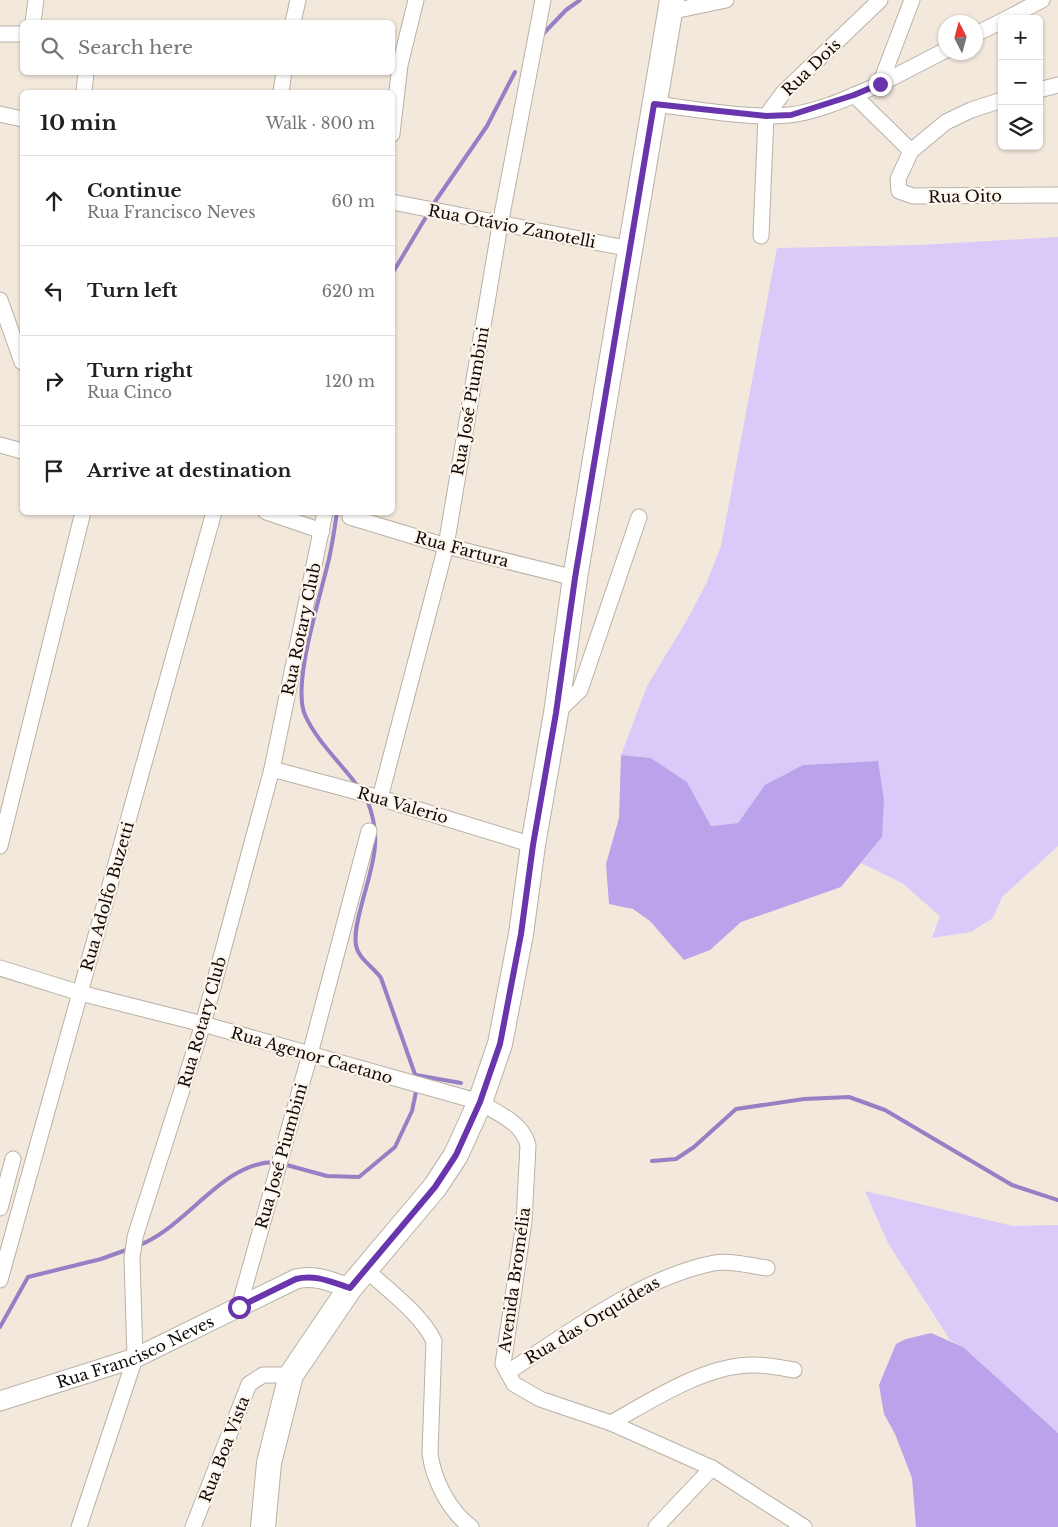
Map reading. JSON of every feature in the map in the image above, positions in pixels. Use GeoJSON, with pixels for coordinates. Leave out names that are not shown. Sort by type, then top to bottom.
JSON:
{"type":"FeatureCollection","features":[{"type":"Feature","properties":{"kind":"main road"},"geometry":{"type":"LineString","coordinates":[[263,1527],[269,1463],[291,1375],[350,1288],[435,1187],[456,1155],[480,1102],[500,1044],[521,934],[575,578],[670,6]]}},
{"type":"Feature","properties":{"kind":"street"},"geometry":{"type":"LineString","coordinates":[[33,20],[36,0]]}},
{"type":"Feature","properties":{"kind":"street"},"geometry":{"type":"LineString","coordinates":[[293,20],[298,0]]}},
{"type":"Feature","properties":{"kind":"street"},"geometry":{"type":"LineString","coordinates":[[395,90],[396,64],[416,0]]}},
{"type":"Feature","properties":{"kind":"street","name":"Rua José Piumbini"},"geometry":{"type":"LineString","coordinates":[[371,796],[446,546],[500,224],[543,0]]}},
{"type":"Feature","properties":{"kind":"street"},"geometry":{"type":"LineString","coordinates":[[670,6],[726,0]]}},
{"type":"Feature","properties":{"kind":"street","name":"Rua Dois"},"geometry":{"type":"LineString","coordinates":[[766,116],[783,93],[880,0]]}},
{"type":"Feature","properties":{"kind":"street"},"geometry":{"type":"LineString","coordinates":[[880,84],[912,0]]}},
{"type":"Feature","properties":{"kind":"street"},"geometry":{"type":"LineString","coordinates":[[1014,15],[1042,0]]}},
{"type":"Feature","properties":{"kind":"street"},"geometry":{"type":"LineString","coordinates":[[983,30],[998,23]]}},
{"type":"Feature","properties":{"kind":"street"},"geometry":{"type":"LineString","coordinates":[[0,34],[20,34]]}},
{"type":"Feature","properties":{"kind":"street"},"geometry":{"type":"LineString","coordinates":[[654,104],[766,116],[791,115],[854,95],[938,54]]}},
{"type":"Feature","properties":{"kind":"street"},"geometry":{"type":"LineString","coordinates":[[84,90],[86,75]]}},
{"type":"Feature","properties":{"kind":"street"},"geometry":{"type":"LineString","coordinates":[[281,90],[284,75]]}},
{"type":"Feature","properties":{"kind":"street"},"geometry":{"type":"LineString","coordinates":[[1043,89],[1058,85]]}},
{"type":"Feature","properties":{"kind":"street"},"geometry":{"type":"LineString","coordinates":[[854,95],[911,151],[946,122],[971,110],[998,101]]}},
{"type":"Feature","properties":{"kind":"street"},"geometry":{"type":"LineString","coordinates":[[0,114],[20,119]]}},
{"type":"Feature","properties":{"kind":"street"},"geometry":{"type":"LineString","coordinates":[[761,236],[766,116]]}},
{"type":"Feature","properties":{"kind":"street","name":"Rua Oito"},"geometry":{"type":"LineString","coordinates":[[911,151],[897,185],[899,191],[906,195],[1058,195]]}},
{"type":"Feature","properties":{"kind":"street","name":"Rua Otávio Zanotelli"},"geometry":{"type":"LineString","coordinates":[[395,203],[631,249]]}},
{"type":"Feature","properties":{"kind":"street"},"geometry":{"type":"LineString","coordinates":[[0,300],[20,356]]}},
{"type":"Feature","properties":{"kind":"street"},"geometry":{"type":"LineString","coordinates":[[0,445],[20,450]]}},
{"type":"Feature","properties":{"kind":"street"},"geometry":{"type":"LineString","coordinates":[[0,846],[82,515]]}},
{"type":"Feature","properties":{"kind":"street","name":"Rua Adolfo Buzetti"},"geometry":{"type":"LineString","coordinates":[[0,1280],[213,515]]}},
{"type":"Feature","properties":{"kind":"street"},"geometry":{"type":"LineString","coordinates":[[275,515],[322,531]]}},
{"type":"Feature","properties":{"kind":"street","name":"Rua Rotary Club"},"geometry":{"type":"LineString","coordinates":[[79,1527],[135,1358],[132,1255],[136,1237],[204,1024],[272,769],[325,515]]}},
{"type":"Feature","properties":{"kind":"street","name":"Rua Fartura"},"geometry":{"type":"LineString","coordinates":[[350,517],[446,546],[575,578]]}},
{"type":"Feature","properties":{"kind":"street"},"geometry":{"type":"LineString","coordinates":[[556,713],[580,690],[639,517]]}},
{"type":"Feature","properties":{"kind":"street","name":"Rua Valerio"},"geometry":{"type":"LineString","coordinates":[[272,769],[371,796],[533,845]]}},
{"type":"Feature","properties":{"kind":"street","name":"Rua José Piumbini"},"geometry":{"type":"LineString","coordinates":[[239,1307],[310,1054],[369,831]]}},
{"type":"Feature","properties":{"kind":"street","name":"Rua Agenor Caetano"},"geometry":{"type":"LineString","coordinates":[[0,968],[80,993],[204,1024],[480,1102]]}},
{"type":"Feature","properties":{"kind":"street","name":"Avenida Bromélia"},"geometry":{"type":"LineString","coordinates":[[480,1102],[519,1127],[525,1134],[528,1145],[524,1222],[503,1354],[503,1364],[514,1384],[531,1395],[611,1423],[712,1468],[804,1527]]}},
{"type":"Feature","properties":{"kind":"street"},"geometry":{"type":"LineString","coordinates":[[0,1208],[13,1159]]}},
{"type":"Feature","properties":{"kind":"street","name":"Rua das Orquídeas"},"geometry":{"type":"LineString","coordinates":[[508,1372],[588,1320],[662,1278],[716,1263],[767,1268]]}},
{"type":"Feature","properties":{"kind":"street"},"geometry":{"type":"LineString","coordinates":[[365,1270],[411,1312],[430,1332],[434,1341],[430,1453],[432,1470],[454,1511],[471,1527]]}},
{"type":"Feature","properties":{"kind":"street","name":"Rua Francisco Neves"},"geometry":{"type":"LineString","coordinates":[[0,1401],[135,1358],[305,1276],[320,1278],[350,1288]]}},
{"type":"Feature","properties":{"kind":"street"},"geometry":{"type":"LineString","coordinates":[[611,1423],[670,1390],[722,1368],[755,1364],[794,1370]]}},
{"type":"Feature","properties":{"kind":"street","name":"Rua Boa Vista"},"geometry":{"type":"LineString","coordinates":[[193,1527],[249,1384],[254,1378],[263,1374],[291,1375]]}},
{"type":"Feature","properties":{"kind":"street"},"geometry":{"type":"LineString","coordinates":[[656,1527],[712,1468]]}},
{"type":"Feature","properties":{"kind":"shaded area"},"geometry":{"type":"Polygon","coordinates":[[[1058,237],[1058,846],[1002,897],[993,918],[971,932],[932,938],[940,916],[902,883],[861,863],[882,837],[878,761],[803,765],[766,785],[738,823],[711,826],[687,782],[651,758],[621,755],[647,686],[687,620],[706,584],[721,546],[777,248],[920,245],[1058,237]]]}},
{"type":"Feature","properties":{"kind":"shaded area"},"geometry":{"type":"Polygon","coordinates":[[[621,755],[651,758],[687,782],[711,826],[738,823],[765,785],[803,765],[878,761],[884,800],[882,837],[841,887],[741,922],[710,950],[684,960],[650,921],[633,909],[609,904],[606,864],[619,818],[621,755]]]}},
{"type":"Feature","properties":{"kind":"shaded area"},"geometry":{"type":"Polygon","coordinates":[[[865,1191],[1013,1226],[1058,1225],[1058,1433],[963,1347],[950,1340],[888,1243],[865,1191]]]}},
{"type":"Feature","properties":{"kind":"shaded area"},"geometry":{"type":"Polygon","coordinates":[[[931,1333],[963,1347],[1058,1433],[1058,1527],[916,1527],[912,1478],[895,1434],[884,1414],[879,1385],[896,1344],[906,1339],[931,1333]]]}},
{"type":"Feature","properties":{"kind":"waterway"},"geometry":{"type":"LineString","coordinates":[[543,34],[566,10],[580,0]]}},
{"type":"Feature","properties":{"kind":"waterway"},"geometry":{"type":"LineString","coordinates":[[432,206],[487,126],[515,72]]}},
{"type":"Feature","properties":{"kind":"waterway"},"geometry":{"type":"LineString","coordinates":[[395,269],[429,212]]}},
{"type":"Feature","properties":{"kind":"waterway"},"geometry":{"type":"LineString","coordinates":[[337,515],[330,554],[305,659],[302,700],[305,715],[310,725],[359,788]]}},
{"type":"Feature","properties":{"kind":"waterway"},"geometry":{"type":"LineString","coordinates":[[367,800],[375,828],[375,841],[372,866],[357,926],[356,945],[363,959],[381,978],[417,1080]]}},
{"type":"Feature","properties":{"kind":"waterway"},"geometry":{"type":"LineString","coordinates":[[416,1075],[461,1083]]}},
{"type":"Feature","properties":{"kind":"waterway"},"geometry":{"type":"LineString","coordinates":[[283,1164],[327,1176],[359,1177],[395,1147],[412,1111],[417,1087]]}},
{"type":"Feature","properties":{"kind":"waterway"},"geometry":{"type":"LineString","coordinates":[[652,1161],[676,1159],[694,1147],[736,1109],[804,1099],[849,1097],[885,1110],[1012,1185],[1058,1200]]}},
{"type":"Feature","properties":{"kind":"waterway"},"geometry":{"type":"LineString","coordinates":[[137,1246],[155,1237],[172,1225],[221,1183],[239,1172],[257,1165],[276,1162]]}},
{"type":"Feature","properties":{"kind":"waterway"},"geometry":{"type":"LineString","coordinates":[[0,1327],[28,1277],[101,1259],[129,1249]]}},
{"type":"Feature","properties":{"kind":"route"},"geometry":{"type":"LineString","coordinates":[[239,1307],[305,1276],[320,1278],[350,1288],[435,1187],[456,1155],[480,1102],[500,1044],[521,934],[575,578],[654,104],[766,116],[791,115],[854,95],[880,84]]}}]}
